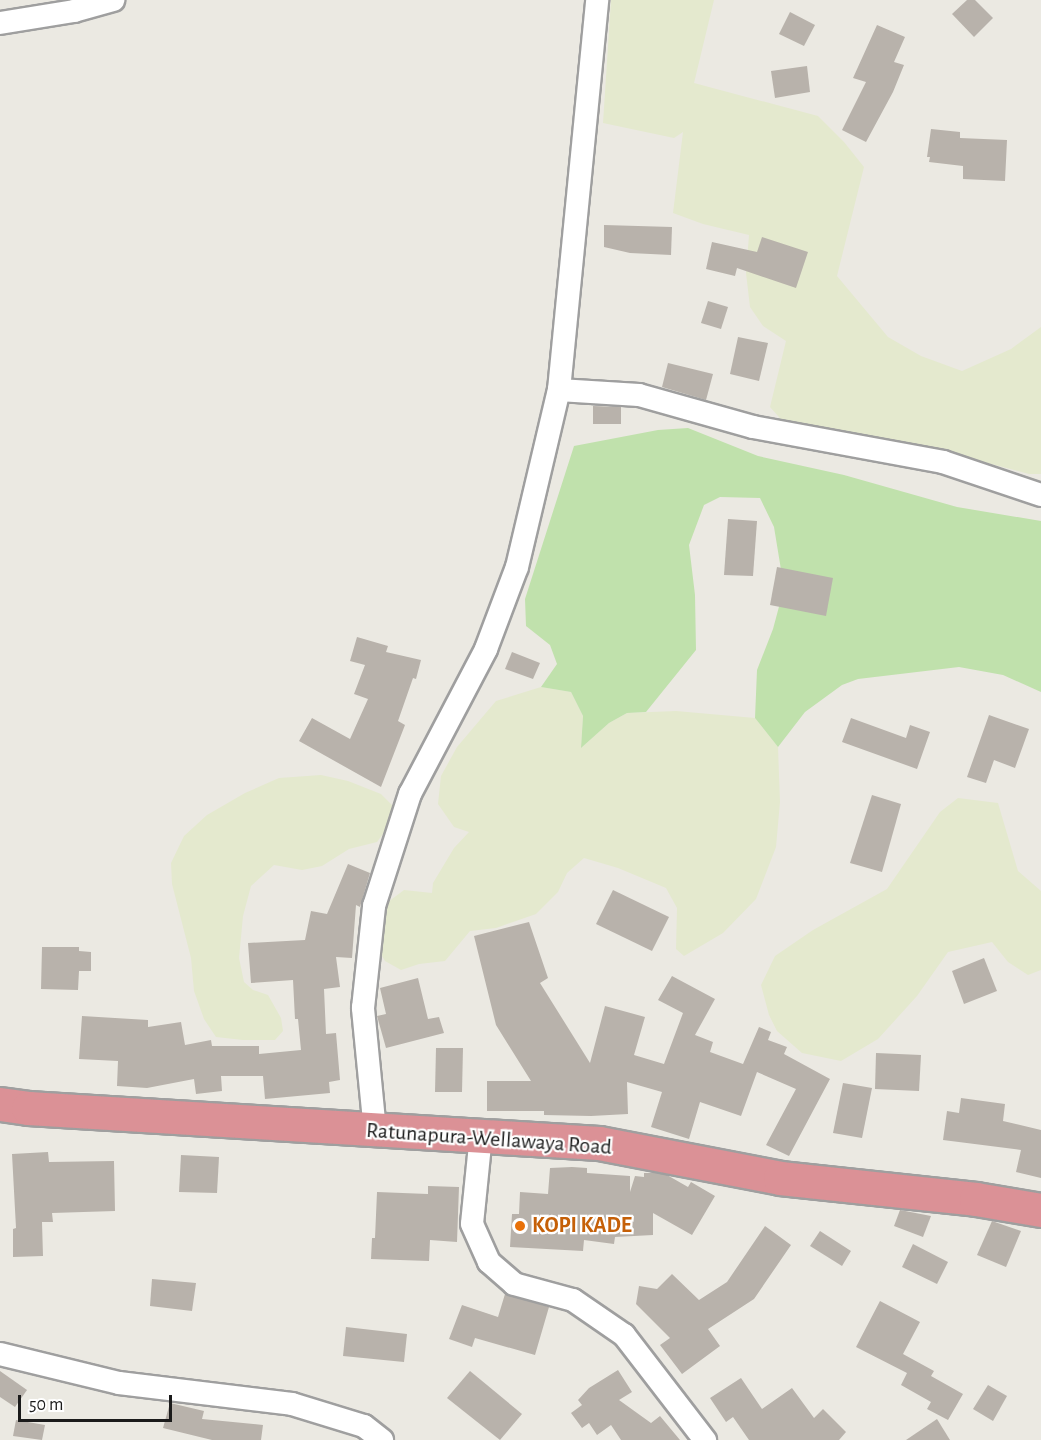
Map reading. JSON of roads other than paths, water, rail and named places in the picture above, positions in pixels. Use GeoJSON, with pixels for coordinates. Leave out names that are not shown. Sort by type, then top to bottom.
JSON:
{"type":"FeatureCollection","features":[{"type":"Feature","properties":{"kind":"highway","name":"Ratunapura-Wellawaya Road"},"geometry":{"type":"LineString","coordinates":[[0,1104],[375,1131],[599,1143],[780,1178],[976,1199],[1041,1210]]}},
{"type":"Feature","properties":{"kind":"street"},"geometry":{"type":"LineString","coordinates":[[0,23],[74,11],[113,0]]}},
{"type":"Feature","properties":{"kind":"street"},"geometry":{"type":"LineString","coordinates":[[375,1131],[363,1008],[374,906],[410,794],[486,649],[517,567],[559,390],[597,0]]}},
{"type":"Feature","properties":{"kind":"street"},"geometry":{"type":"LineString","coordinates":[[559,390],[639,395],[753,427],[943,462],[1041,495]]}},
{"type":"Feature","properties":{"kind":"street"},"geometry":{"type":"LineString","coordinates":[[481,1135],[472,1224],[489,1262],[514,1284],[573,1300],[624,1335],[705,1440]]}},
{"type":"Feature","properties":{"kind":"street"},"geometry":{"type":"LineString","coordinates":[[0,1354],[119,1383],[292,1404],[363,1426],[381,1440]]}},
{"type":"Feature","properties":{"kind":"place","name":"KOPI KADE"},"geometry":{"type":"Point","coordinates":[520,1226]}}]}
